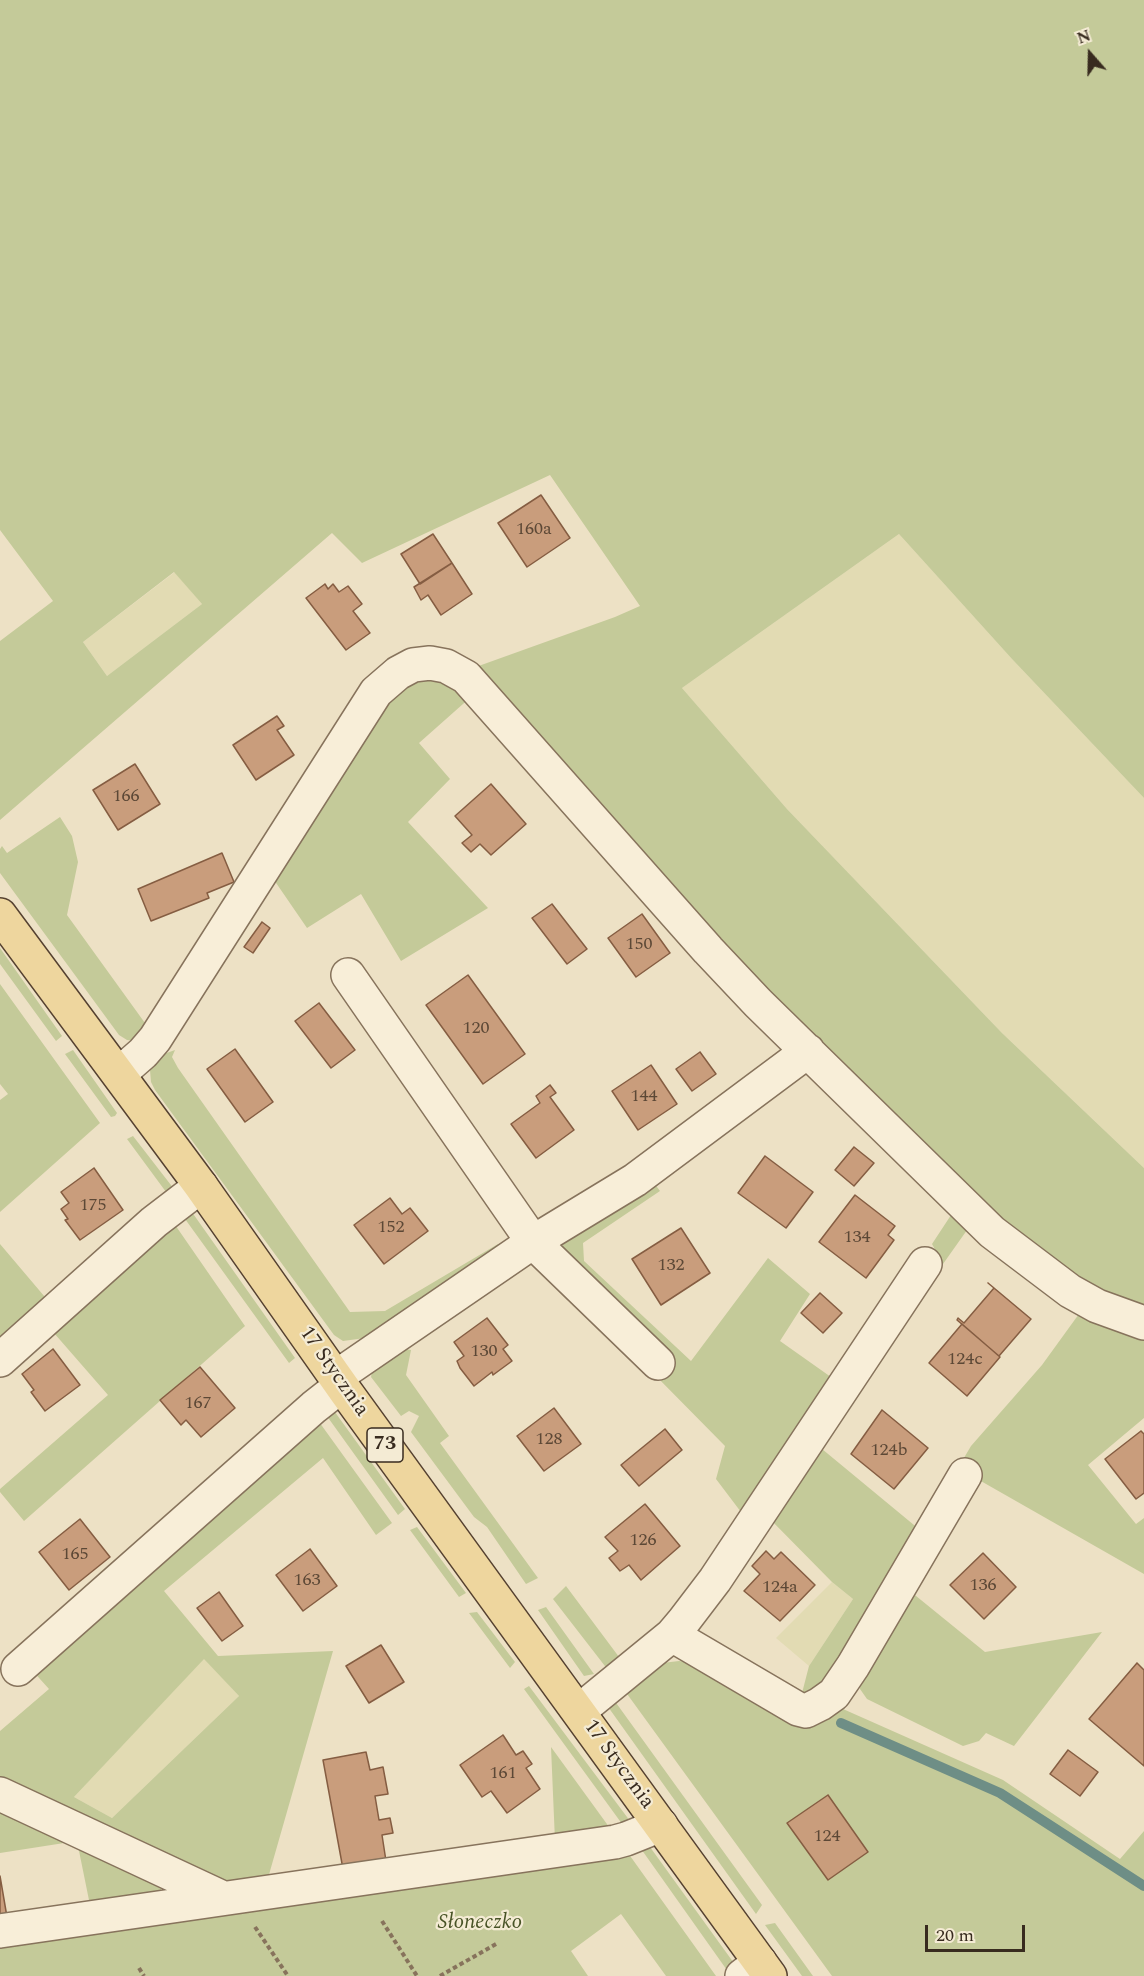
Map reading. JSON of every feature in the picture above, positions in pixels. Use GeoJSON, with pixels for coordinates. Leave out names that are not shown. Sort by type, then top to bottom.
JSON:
{"type":"FeatureCollection","features":[{"type":"Feature","properties":{"kind":"main road","name":"17 Stycznia"},"geometry":{"type":"LineString","coordinates":[[0,915],[201,1186],[339,1381],[579,1711],[661,1826],[757,1971]]}},
{"type":"Feature","properties":{"kind":"lane"},"geometry":{"type":"LineString","coordinates":[[119,1074],[143,1053],[154,1039],[376,692],[398,673],[413,665],[430,663],[446,666],[466,677],[708,950],[807,1051],[992,1232],[1070,1291],[1097,1306],[1144,1323]]}},
{"type":"Feature","properties":{"kind":"lane"},"geometry":{"type":"LineString","coordinates":[[348,975],[533,1242],[658,1363]]}},
{"type":"Feature","properties":{"kind":"lane"},"geometry":{"type":"LineString","coordinates":[[18,1669],[314,1407],[339,1381],[533,1242],[635,1180],[807,1051]]}},
{"type":"Feature","properties":{"kind":"lane"},"geometry":{"type":"LineString","coordinates":[[0,1360],[154,1222],[201,1186]]}},
{"type":"Feature","properties":{"kind":"lane"},"geometry":{"type":"LineString","coordinates":[[579,1711],[672,1635],[715,1580],[925,1264]]}},
{"type":"Feature","properties":{"kind":"lane"},"geometry":{"type":"LineString","coordinates":[[672,1635],[798,1709],[806,1711],[820,1704],[834,1694],[850,1673],[964,1475]]}},
{"type":"Feature","properties":{"kind":"lane"},"geometry":{"type":"LineString","coordinates":[[0,1794],[223,1898]]}},
{"type":"Feature","properties":{"kind":"lane"},"geometry":{"type":"LineString","coordinates":[[0,1931],[615,1842],[661,1826]]}},
{"type":"Feature","properties":{"kind":"path"},"geometry":{"type":"LineString","coordinates":[[249,1919],[288,1976]]}},
{"type":"Feature","properties":{"kind":"path"},"geometry":{"type":"LineString","coordinates":[[382,1921],[417,1976]]}},
{"type":"Feature","properties":{"kind":"path"},"geometry":{"type":"LineString","coordinates":[[440,1976],[496,1944]]}},
{"type":"Feature","properties":{"kind":"path"},"geometry":{"type":"LineString","coordinates":[[139,1968],[144,1976]]}},
{"type":"Feature","properties":{"kind":"shaded area"},"geometry":{"type":"Polygon","coordinates":[[[899,534],[1012,659],[1144,798],[1144,1168],[1002,1033],[787,809],[682,688],[899,534]]]}},
{"type":"Feature","properties":{"kind":"shaded area"},"geometry":{"type":"Polygon","coordinates":[[[175,572],[202,604],[107,676],[83,642],[175,572]]]}},
{"type":"Feature","properties":{"kind":"shaded area"},"geometry":{"type":"Polygon","coordinates":[[[832,1582],[853,1599],[809,1666],[776,1638],[832,1582]]]}},
{"type":"Feature","properties":{"kind":"shaded area"},"geometry":{"type":"Polygon","coordinates":[[[204,1658],[239,1696],[112,1818],[74,1797],[204,1658]]]}},
{"type":"Feature","properties":{"kind":"green space"},"geometry":{"type":"Polygon","coordinates":[[[0,0],[1144,0],[1144,798],[1012,659],[899,534],[682,688],[787,809],[1002,1033],[1144,1168],[1144,1314],[1092,1289],[1020,1241],[767,1003],[473,668],[640,606],[550,475],[362,563],[332,533],[0,820],[0,641],[53,601],[0,530],[0,0]],[[174,572],[83,642],[107,676],[202,604],[174,572]]]}},
{"type":"Feature","properties":{"kind":"green space"},"geometry":{"type":"Polygon","coordinates":[[[422,672],[472,696],[419,743],[450,779],[408,822],[488,908],[401,961],[361,894],[307,928],[272,877],[375,707],[422,672]]]}},
{"type":"Feature","properties":{"kind":"green space"},"geometry":{"type":"Polygon","coordinates":[[[60,817],[72,836],[78,862],[67,915],[150,1030],[135,1041],[127,1040],[119,1035],[0,873],[2,846],[7,853],[60,817]]]}},
{"type":"Feature","properties":{"kind":"green space"},"geometry":{"type":"Polygon","coordinates":[[[0,948],[62,1036],[56,1041],[0,964],[0,948]]]}},
{"type":"Feature","properties":{"kind":"green space"},"geometry":{"type":"Polygon","coordinates":[[[0,984],[100,1123],[0,1212],[0,1100],[8,1094],[0,1084],[0,984]]]}},
{"type":"Feature","properties":{"kind":"green space"},"geometry":{"type":"Polygon","coordinates":[[[73,1050],[117,1113],[115,1116],[111,1117],[65,1054],[73,1050]]]}},
{"type":"Feature","properties":{"kind":"green space"},"geometry":{"type":"Polygon","coordinates":[[[175,1050],[172,1057],[178,1068],[350,1312],[385,1311],[498,1244],[502,1246],[365,1338],[343,1341],[334,1335],[155,1090],[151,1082],[150,1070],[161,1055],[175,1050]]]}},
{"type":"Feature","properties":{"kind":"green space"},"geometry":{"type":"Polygon","coordinates":[[[133,1136],[174,1189],[169,1196],[127,1139],[133,1136]]]}},
{"type":"Feature","properties":{"kind":"green space"},"geometry":{"type":"Polygon","coordinates":[[[651,1179],[660,1191],[583,1243],[584,1261],[691,1361],[768,1258],[810,1294],[780,1341],[838,1382],[744,1516],[716,1479],[725,1446],[653,1373],[559,1255],[565,1240],[651,1179]]]}},
{"type":"Feature","properties":{"kind":"green space"},"geometry":{"type":"Polygon","coordinates":[[[189,1208],[295,1358],[289,1363],[180,1212],[189,1208]]]}},
{"type":"Feature","properties":{"kind":"green space"},"geometry":{"type":"Polygon","coordinates":[[[955,1209],[972,1223],[943,1264],[932,1244],[955,1209]]]}},
{"type":"Feature","properties":{"kind":"green space"},"geometry":{"type":"Polygon","coordinates":[[[171,1219],[245,1326],[24,1521],[0,1489],[108,1395],[47,1325],[171,1219]]]}},
{"type":"Feature","properties":{"kind":"green space"},"geometry":{"type":"Polygon","coordinates":[[[0,1244],[50,1303],[0,1348],[0,1244]]]}},
{"type":"Feature","properties":{"kind":"green space"},"geometry":{"type":"Polygon","coordinates":[[[1084,1307],[1144,1330],[1144,1418],[1088,1465],[1136,1524],[1144,1518],[1144,1574],[958,1468],[971,1446],[1042,1365],[1084,1307]]]}},
{"type":"Feature","properties":{"kind":"green space"},"geometry":{"type":"Polygon","coordinates":[[[399,1348],[411,1350],[406,1375],[449,1436],[440,1443],[538,1578],[526,1584],[487,1527],[474,1517],[411,1432],[419,1416],[409,1411],[401,1416],[371,1377],[373,1367],[399,1348]]]}},
{"type":"Feature","properties":{"kind":"green space"},"geometry":{"type":"Polygon","coordinates":[[[332,1408],[405,1509],[398,1515],[324,1412],[332,1408]]]}},
{"type":"Feature","properties":{"kind":"green space"},"geometry":{"type":"Polygon","coordinates":[[[317,1419],[392,1523],[376,1535],[323,1458],[164,1591],[218,1656],[333,1651],[266,1885],[236,1889],[0,1785],[0,1731],[49,1689],[31,1669],[317,1419]],[[204,1659],[74,1797],[112,1818],[239,1696],[204,1659]]]}},
{"type":"Feature","properties":{"kind":"green space"},"geometry":{"type":"Polygon","coordinates":[[[816,1444],[920,1530],[844,1669],[801,1697],[809,1666],[853,1599],[832,1582],[767,1516],[816,1444]]]}},
{"type":"Feature","properties":{"kind":"green space"},"geometry":{"type":"Polygon","coordinates":[[[417,1527],[466,1593],[459,1597],[410,1530],[417,1527]]]}},
{"type":"Feature","properties":{"kind":"green space"},"geometry":{"type":"Polygon","coordinates":[[[566,1586],[622,1661],[608,1670],[553,1599],[566,1586]]]}},
{"type":"Feature","properties":{"kind":"green space"},"geometry":{"type":"Polygon","coordinates":[[[905,1587],[985,1652],[1102,1632],[1014,1746],[986,1733],[979,1741],[963,1746],[867,1699],[860,1689],[860,1681],[905,1587]]]}},
{"type":"Feature","properties":{"kind":"green space"},"geometry":{"type":"Polygon","coordinates":[[[546,1607],[594,1674],[584,1676],[538,1610],[546,1607]]]}},
{"type":"Feature","properties":{"kind":"green space"},"geometry":{"type":"Polygon","coordinates":[[[477,1612],[515,1662],[510,1668],[469,1613],[477,1612]]]}},
{"type":"Feature","properties":{"kind":"green space"},"geometry":{"type":"Polygon","coordinates":[[[679,1661],[694,1663],[828,1710],[843,1709],[1003,1780],[1120,1859],[1144,1831],[1144,1976],[832,1976],[622,1687],[654,1664],[679,1661]]]}},
{"type":"Feature","properties":{"kind":"green space"},"geometry":{"type":"Polygon","coordinates":[[[529,1686],[630,1821],[625,1828],[524,1689],[529,1686]]]}},
{"type":"Feature","properties":{"kind":"green space"},"geometry":{"type":"Polygon","coordinates":[[[614,1700],[762,1905],[756,1914],[606,1704],[614,1700]]]}},
{"type":"Feature","properties":{"kind":"green space"},"geometry":{"type":"Polygon","coordinates":[[[551,1747],[612,1831],[555,1841],[551,1747]]]}},
{"type":"Feature","properties":{"kind":"green space"},"geometry":{"type":"Polygon","coordinates":[[[0,1805],[77,1841],[0,1853],[0,1805]]]}},
{"type":"Feature","properties":{"kind":"green space"},"geometry":{"type":"Polygon","coordinates":[[[77,1841],[160,1880],[162,1900],[91,1910],[77,1841]]]}},
{"type":"Feature","properties":{"kind":"green space"},"geometry":{"type":"Polygon","coordinates":[[[639,1846],[650,1847],[736,1966],[729,1973],[639,1846]]]}},
{"type":"Feature","properties":{"kind":"green space","name":"Słoneczko"},"geometry":{"type":"Polygon","coordinates":[[[628,1853],[716,1976],[666,1976],[621,1914],[571,1951],[588,1976],[0,1976],[0,1943],[628,1853]]]}},
{"type":"Feature","properties":{"kind":"green space"},"geometry":{"type":"Polygon","coordinates":[[[775,1923],[813,1976],[802,1976],[765,1925],[775,1923]]]}},
{"type":"Feature","properties":{"kind":"building"},"geometry":{"type":"Polygon","coordinates":[[[541,495],[570,538],[527,567],[498,523],[541,495]]]}},
{"type":"Feature","properties":{"kind":"building"},"geometry":{"type":"Polygon","coordinates":[[[433,534],[452,563],[420,584],[401,554],[433,534]]]}},
{"type":"Feature","properties":{"kind":"building"},"geometry":{"type":"Polygon","coordinates":[[[452,563],[472,594],[441,615],[428,595],[421,600],[414,587],[452,563]]]}},
{"type":"Feature","properties":{"kind":"building"},"geometry":{"type":"Polygon","coordinates":[[[325,584],[328,589],[333,584],[339,592],[348,586],[362,604],[353,611],[370,633],[346,650],[306,598],[325,584]]]}},
{"type":"Feature","properties":{"kind":"building"},"geometry":{"type":"Polygon","coordinates":[[[277,716],[284,726],[277,730],[294,755],[256,780],[233,745],[277,716]]]}},
{"type":"Feature","properties":{"kind":"building"},"geometry":{"type":"Polygon","coordinates":[[[135,764],[160,804],[118,830],[93,790],[135,764]]]}},
{"type":"Feature","properties":{"kind":"building"},"geometry":{"type":"Polygon","coordinates":[[[491,784],[526,824],[491,855],[480,844],[471,852],[462,843],[472,835],[455,816],[491,784]]]}},
{"type":"Feature","properties":{"kind":"building"},"geometry":{"type":"Polygon","coordinates":[[[222,853],[234,882],[207,893],[209,898],[151,921],[138,889],[222,853]]]}},
{"type":"Feature","properties":{"kind":"building"},"geometry":{"type":"Polygon","coordinates":[[[552,904],[587,949],[567,964],[532,918],[552,904]]]}},
{"type":"Feature","properties":{"kind":"building"},"geometry":{"type":"Polygon","coordinates":[[[642,914],[670,953],[636,977],[608,938],[642,914]]]}},
{"type":"Feature","properties":{"kind":"building"},"geometry":{"type":"Polygon","coordinates":[[[262,922],[270,928],[253,953],[244,947],[262,922]]]}},
{"type":"Feature","properties":{"kind":"building"},"geometry":{"type":"Polygon","coordinates":[[[468,975],[525,1054],[483,1084],[426,1005],[468,975]]]}},
{"type":"Feature","properties":{"kind":"building"},"geometry":{"type":"Polygon","coordinates":[[[319,1003],[355,1050],[331,1068],[295,1021],[319,1003]]]}},
{"type":"Feature","properties":{"kind":"building"},"geometry":{"type":"Polygon","coordinates":[[[235,1049],[273,1102],[245,1122],[207,1069],[235,1049]]]}},
{"type":"Feature","properties":{"kind":"building"},"geometry":{"type":"Polygon","coordinates":[[[700,1052],[716,1074],[692,1091],[676,1069],[700,1052]]]}},
{"type":"Feature","properties":{"kind":"building"},"geometry":{"type":"Polygon","coordinates":[[[651,1065],[677,1104],[638,1130],[612,1091],[651,1065]]]}},
{"type":"Feature","properties":{"kind":"building"},"geometry":{"type":"Polygon","coordinates":[[[550,1085],[556,1093],[550,1097],[574,1130],[536,1158],[511,1124],[540,1103],[536,1096],[550,1085]]]}},
{"type":"Feature","properties":{"kind":"building"},"geometry":{"type":"Polygon","coordinates":[[[854,1147],[874,1163],[854,1186],[835,1170],[854,1147]]]}},
{"type":"Feature","properties":{"kind":"building"},"geometry":{"type":"Polygon","coordinates":[[[765,1156],[813,1192],[786,1228],[738,1193],[765,1156]]]}},
{"type":"Feature","properties":{"kind":"building"},"geometry":{"type":"Polygon","coordinates":[[[94,1168],[123,1210],[80,1240],[65,1220],[68,1219],[61,1209],[69,1203],[61,1192],[94,1168]]]}},
{"type":"Feature","properties":{"kind":"building"},"geometry":{"type":"Polygon","coordinates":[[[855,1195],[895,1226],[888,1235],[894,1240],[866,1278],[819,1242],[855,1195]]]}},
{"type":"Feature","properties":{"kind":"building"},"geometry":{"type":"Polygon","coordinates":[[[390,1198],[402,1214],[410,1208],[428,1231],[384,1264],[354,1225],[390,1198]]]}},
{"type":"Feature","properties":{"kind":"building"},"geometry":{"type":"Polygon","coordinates":[[[681,1228],[710,1273],[661,1305],[632,1259],[681,1228]]]}},
{"type":"Feature","properties":{"kind":"building"},"geometry":{"type":"Polygon","coordinates":[[[994,1288],[1031,1319],[999,1356],[957,1320],[958,1318],[964,1323],[994,1288]]]}},
{"type":"Feature","properties":{"kind":"building"},"geometry":{"type":"Polygon","coordinates":[[[820,1293],[842,1313],[823,1333],[801,1313],[820,1293]]]}},
{"type":"Feature","properties":{"kind":"building"},"geometry":{"type":"Polygon","coordinates":[[[487,1318],[508,1345],[503,1349],[512,1361],[493,1375],[492,1372],[474,1386],[460,1368],[457,1361],[464,1356],[454,1342],[487,1318]]]}},
{"type":"Feature","properties":{"kind":"building"},"geometry":{"type":"Polygon","coordinates":[[[962,1324],[1000,1357],[967,1396],[929,1363],[962,1324]]]}},
{"type":"Feature","properties":{"kind":"building"},"geometry":{"type":"Polygon","coordinates":[[[53,1349],[80,1385],[45,1411],[31,1392],[34,1390],[22,1374],[53,1349]]]}},
{"type":"Feature","properties":{"kind":"building"},"geometry":{"type":"Polygon","coordinates":[[[200,1367],[235,1408],[201,1437],[186,1420],[181,1425],[160,1400],[200,1367]]]}},
{"type":"Feature","properties":{"kind":"building"},"geometry":{"type":"Polygon","coordinates":[[[554,1408],[581,1444],[544,1471],[517,1436],[554,1408]]]}},
{"type":"Feature","properties":{"kind":"building"},"geometry":{"type":"Polygon","coordinates":[[[882,1410],[928,1448],[894,1489],[851,1454],[882,1410]]]}},
{"type":"Feature","properties":{"kind":"building"},"geometry":{"type":"Polygon","coordinates":[[[665,1429],[682,1450],[639,1486],[621,1465],[665,1429]]]}},
{"type":"Feature","properties":{"kind":"building"},"geometry":{"type":"Polygon","coordinates":[[[1141,1431],[1144,1434],[1144,1493],[1136,1499],[1105,1459],[1141,1431]]]}},
{"type":"Feature","properties":{"kind":"building"},"geometry":{"type":"Polygon","coordinates":[[[645,1504],[680,1546],[641,1580],[629,1565],[620,1571],[609,1558],[618,1551],[605,1537],[645,1504]]]}},
{"type":"Feature","properties":{"kind":"building"},"geometry":{"type":"Polygon","coordinates":[[[80,1519],[110,1557],[69,1590],[39,1552],[80,1519]]]}},
{"type":"Feature","properties":{"kind":"building"},"geometry":{"type":"Polygon","coordinates":[[[310,1549],[337,1586],[303,1611],[276,1575],[310,1549]]]}},
{"type":"Feature","properties":{"kind":"building"},"geometry":{"type":"Polygon","coordinates":[[[766,1551],[774,1559],[781,1552],[815,1585],[780,1621],[744,1591],[760,1574],[752,1566],[766,1551]]]}},
{"type":"Feature","properties":{"kind":"building"},"geometry":{"type":"Polygon","coordinates":[[[983,1553],[1016,1587],[984,1619],[950,1585],[983,1553]]]}},
{"type":"Feature","properties":{"kind":"building"},"geometry":{"type":"Polygon","coordinates":[[[219,1592],[243,1626],[222,1641],[197,1608],[219,1592]]]}},
{"type":"Feature","properties":{"kind":"building"},"geometry":{"type":"Polygon","coordinates":[[[381,1645],[404,1682],[369,1703],[346,1666],[381,1645]]]}},
{"type":"Feature","properties":{"kind":"building"},"geometry":{"type":"Polygon","coordinates":[[[1137,1663],[1144,1670],[1144,1766],[1089,1719],[1137,1663]]]}},
{"type":"Feature","properties":{"kind":"building"},"geometry":{"type":"Polygon","coordinates":[[[503,1735],[516,1755],[523,1751],[532,1764],[526,1768],[540,1789],[507,1813],[491,1791],[482,1797],[460,1765],[503,1735]]]}},
{"type":"Feature","properties":{"kind":"building"},"geometry":{"type":"Polygon","coordinates":[[[1068,1750],[1098,1772],[1080,1796],[1050,1774],[1068,1750]]]}},
{"type":"Feature","properties":{"kind":"building"},"geometry":{"type":"Polygon","coordinates":[[[366,1752],[370,1770],[383,1767],[388,1794],[375,1796],[379,1820],[390,1818],[393,1833],[382,1835],[386,1861],[343,1869],[323,1760],[366,1752]]]}},
{"type":"Feature","properties":{"kind":"building"},"geometry":{"type":"Polygon","coordinates":[[[828,1795],[868,1852],[828,1880],[787,1823],[828,1795]]]}},
{"type":"Feature","properties":{"kind":"building"},"geometry":{"type":"Polygon","coordinates":[[[0,1876],[7,1917],[0,1918],[0,1876]]]}},
{"type":"Feature","properties":{"kind":"waterway"},"geometry":{"type":"LineString","coordinates":[[841,1723],[1000,1793],[1144,1886]]}}]}
